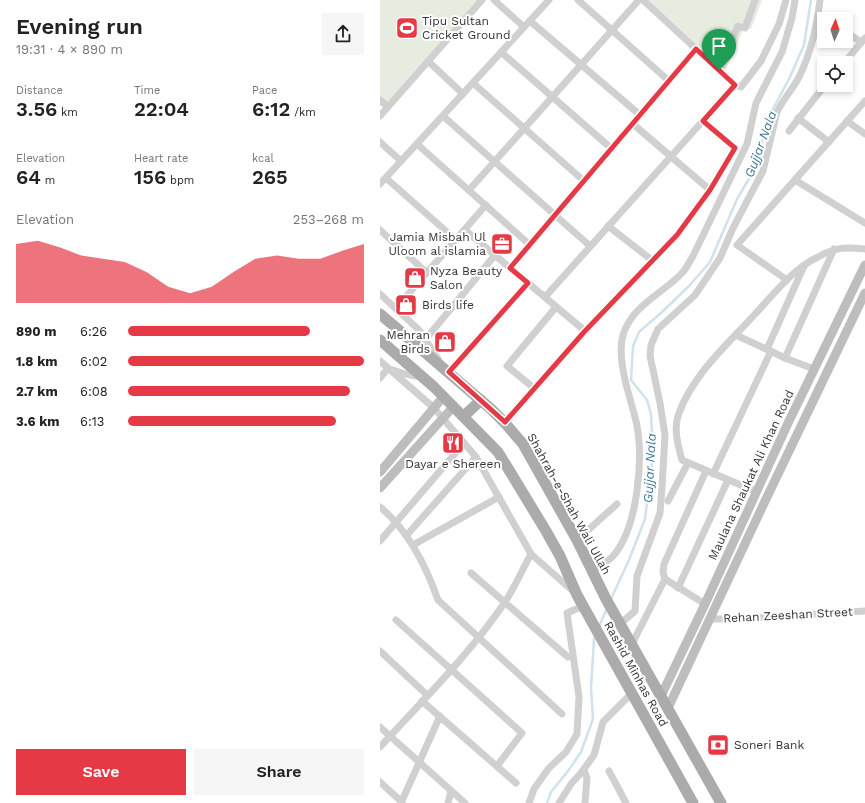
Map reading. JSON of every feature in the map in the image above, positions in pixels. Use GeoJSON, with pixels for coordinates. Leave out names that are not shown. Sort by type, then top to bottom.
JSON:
{"type":"FeatureCollection","features":[{"type":"Feature","properties":{"kind":"main road","name":"Maulana Shaukat Ali Khan Road"},"geometry":{"type":"LineString","coordinates":[[661,696],[814,369],[865,265]]}},
{"type":"Feature","properties":{"kind":"main road","name":"Maulana Shaukat Ali Khan Road"},"geometry":{"type":"LineString","coordinates":[[668,708],[865,293]]}},
{"type":"Feature","properties":{"kind":"main road","name":"Shahrah-e-Shah Wali Ullah"},"geometry":{"type":"LineString","coordinates":[[380,314],[481,400],[505,422],[523,444],[577,540],[606,599]]}},
{"type":"Feature","properties":{"kind":"main road"},"geometry":{"type":"LineString","coordinates":[[380,340],[410,367],[424,377],[464,416],[481,400]]}},
{"type":"Feature","properties":{"kind":"main road"},"geometry":{"type":"LineString","coordinates":[[380,472],[444,396]]}},
{"type":"Feature","properties":{"kind":"main road"},"geometry":{"type":"LineString","coordinates":[[380,488],[454,406]]}},
{"type":"Feature","properties":{"kind":"main road","name":"Rashid Minhas Road"},"geometry":{"type":"LineString","coordinates":[[464,416],[498,452],[542,524],[560,556],[577,595],[693,803]]}},
{"type":"Feature","properties":{"kind":"main road","name":"Rashid Minhas Road"},"geometry":{"type":"LineString","coordinates":[[606,599],[721,803]]}},
{"type":"Feature","properties":{"kind":"street"},"geometry":{"type":"LineString","coordinates":[[380,116],[482,0]]}},
{"type":"Feature","properties":{"kind":"street"},"geometry":{"type":"LineString","coordinates":[[494,0],[524,27]]}},
{"type":"Feature","properties":{"kind":"street"},"geometry":{"type":"LineString","coordinates":[[380,184],[549,0]]}},
{"type":"Feature","properties":{"kind":"street"},"geometry":{"type":"LineString","coordinates":[[578,0],[669,81]]}},
{"type":"Feature","properties":{"kind":"street"},"geometry":{"type":"LineString","coordinates":[[469,190],[639,0]]}},
{"type":"Feature","properties":{"kind":"street"},"geometry":{"type":"LineString","coordinates":[[643,0],[735,85],[741,87],[761,61],[779,24],[786,0]]}},
{"type":"Feature","properties":{"kind":"street"},"geometry":{"type":"LineString","coordinates":[[719,70],[738,26],[745,28],[755,0]]}},
{"type":"Feature","properties":{"kind":"street"},"geometry":{"type":"LineString","coordinates":[[592,572],[615,554],[626,536],[638,485],[640,450],[636,422],[621,361],[623,335],[636,312],[683,272],[693,256],[747,144],[756,103],[782,52],[792,18],[795,0]]}},
{"type":"Feature","properties":{"kind":"street"},"geometry":{"type":"LineString","coordinates":[[818,12],[820,0]]}},
{"type":"Feature","properties":{"kind":"street"},"geometry":{"type":"LineString","coordinates":[[620,624],[635,611],[637,576],[660,513],[665,435],[650,356],[650,345],[658,329],[695,295],[720,258],[733,228],[763,171],[777,112],[781,103],[800,76],[807,57],[817,18]]}},
{"type":"Feature","properties":{"kind":"street"},"geometry":{"type":"LineString","coordinates":[[530,21],[640,115]]}},
{"type":"Feature","properties":{"kind":"street"},"geometry":{"type":"LineString","coordinates":[[850,56],[863,40],[853,35]]}},
{"type":"Feature","properties":{"kind":"street"},"geometry":{"type":"LineString","coordinates":[[510,268],[696,49]]}},
{"type":"Feature","properties":{"kind":"street"},"geometry":{"type":"LineString","coordinates":[[501,52],[612,149]]}},
{"type":"Feature","properties":{"kind":"street"},"geometry":{"type":"LineString","coordinates":[[428,62],[463,94]]}},
{"type":"Feature","properties":{"kind":"street"},"geometry":{"type":"LineString","coordinates":[[473,83],[584,181]]}},
{"type":"Feature","properties":{"kind":"street"},"geometry":{"type":"LineString","coordinates":[[545,297],[735,85]]}},
{"type":"Feature","properties":{"kind":"street"},"geometry":{"type":"LineString","coordinates":[[789,131],[819,92]]}},
{"type":"Feature","properties":{"kind":"street"},"geometry":{"type":"LineString","coordinates":[[380,100],[388,107]]}},
{"type":"Feature","properties":{"kind":"street"},"geometry":{"type":"LineString","coordinates":[[787,280],[737,245],[865,101]]}},
{"type":"Feature","properties":{"kind":"street"},"geometry":{"type":"LineString","coordinates":[[443,116],[554,216],[590,246]]}},
{"type":"Feature","properties":{"kind":"street"},"geometry":{"type":"LineString","coordinates":[[798,118],[828,142]]}},
{"type":"Feature","properties":{"kind":"street"},"geometry":{"type":"LineString","coordinates":[[505,422],[585,331],[677,235],[710,190],[735,148],[703,121]]}},
{"type":"Feature","properties":{"kind":"street"},"geometry":{"type":"LineString","coordinates":[[847,121],[865,134]]}},
{"type":"Feature","properties":{"kind":"street"},"geometry":{"type":"LineString","coordinates":[[633,124],[710,190]]}},
{"type":"Feature","properties":{"kind":"street"},"geometry":{"type":"LineString","coordinates":[[380,142],[401,161]]}},
{"type":"Feature","properties":{"kind":"street"},"geometry":{"type":"LineString","coordinates":[[417,144],[530,245]]}},
{"type":"Feature","properties":{"kind":"street"},"geometry":{"type":"LineString","coordinates":[[386,178],[456,240]]}},
{"type":"Feature","properties":{"kind":"street"},"geometry":{"type":"LineString","coordinates":[[795,180],[865,223]]}},
{"type":"Feature","properties":{"kind":"street"},"geometry":{"type":"LineString","coordinates":[[396,308],[486,206]]}},
{"type":"Feature","properties":{"kind":"street"},"geometry":{"type":"LineString","coordinates":[[608,226],[653,261]]}},
{"type":"Feature","properties":{"kind":"street"},"geometry":{"type":"LineString","coordinates":[[380,230],[427,273]]}},
{"type":"Feature","properties":{"kind":"street"},"geometry":{"type":"LineString","coordinates":[[465,230],[585,331]]}},
{"type":"Feature","properties":{"kind":"street"},"geometry":{"type":"LineString","coordinates":[[757,492],[682,460],[676,427],[678,414],[693,384],[708,366],[787,280],[804,264],[834,249],[848,247],[865,249]]}},
{"type":"Feature","properties":{"kind":"street"},"geometry":{"type":"LineString","coordinates":[[786,358],[834,249]]}},
{"type":"Feature","properties":{"kind":"street"},"geometry":{"type":"LineString","coordinates":[[425,340],[495,255]]}},
{"type":"Feature","properties":{"kind":"street"},"geometry":{"type":"LineString","coordinates":[[632,644],[665,580],[663,572],[664,564],[769,350],[804,264]]}},
{"type":"Feature","properties":{"kind":"street"},"geometry":{"type":"LineString","coordinates":[[380,294],[419,330],[446,369],[528,283]]}},
{"type":"Feature","properties":{"kind":"street"},"geometry":{"type":"LineString","coordinates":[[535,389],[507,366],[556,307]]}},
{"type":"Feature","properties":{"kind":"street"},"geometry":{"type":"LineString","coordinates":[[736,335],[814,369]]}},
{"type":"Feature","properties":{"kind":"street"},"geometry":{"type":"LineString","coordinates":[[380,361],[444,418],[476,457],[531,554],[577,595]]}},
{"type":"Feature","properties":{"kind":"street"},"geometry":{"type":"LineString","coordinates":[[388,368],[405,374],[424,377]]}},
{"type":"Feature","properties":{"kind":"street"},"geometry":{"type":"LineString","coordinates":[[380,378],[388,368]]}},
{"type":"Feature","properties":{"kind":"street"},"geometry":{"type":"LineString","coordinates":[[380,541],[464,443]]}},
{"type":"Feature","properties":{"kind":"street"},"geometry":{"type":"LineString","coordinates":[[406,536],[476,457]]}},
{"type":"Feature","properties":{"kind":"street"},"geometry":{"type":"LineString","coordinates":[[668,501],[688,463]]}},
{"type":"Feature","properties":{"kind":"street"},"geometry":{"type":"LineString","coordinates":[[678,588],[728,480]]}},
{"type":"Feature","properties":{"kind":"street"},"geometry":{"type":"LineString","coordinates":[[413,545],[499,497]]}},
{"type":"Feature","properties":{"kind":"street"},"geometry":{"type":"LineString","coordinates":[[577,540],[617,504]]}},
{"type":"Feature","properties":{"kind":"street"},"geometry":{"type":"LineString","coordinates":[[380,507],[396,522],[413,545],[432,581],[438,600],[479,636],[562,714]]}},
{"type":"Feature","properties":{"kind":"street"},"geometry":{"type":"LineString","coordinates":[[380,747],[479,636],[505,602],[531,554]]}},
{"type":"Feature","properties":{"kind":"street"},"geometry":{"type":"LineString","coordinates":[[471,573],[568,657]]}},
{"type":"Feature","properties":{"kind":"street"},"geometry":{"type":"LineString","coordinates":[[665,580],[705,604]]}},
{"type":"Feature","properties":{"kind":"street"},"geometry":{"type":"LineString","coordinates":[[529,803],[534,789],[549,768],[566,752],[577,734],[579,696],[567,613],[583,606]]}},
{"type":"Feature","properties":{"kind":"street","name":"Rehan Zeeshan Street"},"geometry":{"type":"LineString","coordinates":[[710,619],[734,619],[865,611]]}},
{"type":"Feature","properties":{"kind":"street"},"geometry":{"type":"LineString","coordinates":[[396,620],[452,668],[522,733],[497,766]]}},
{"type":"Feature","properties":{"kind":"street"},"geometry":{"type":"LineString","coordinates":[[380,651],[427,695]]}},
{"type":"Feature","properties":{"kind":"street"},"geometry":{"type":"LineString","coordinates":[[559,803],[571,784],[584,770],[594,755],[603,722],[632,693]]}},
{"type":"Feature","properties":{"kind":"street"},"geometry":{"type":"LineString","coordinates":[[422,701],[516,784]]}},
{"type":"Feature","properties":{"kind":"street"},"geometry":{"type":"LineString","coordinates":[[380,782],[402,802],[440,716]]}},
{"type":"Feature","properties":{"kind":"street"},"geometry":{"type":"LineString","coordinates":[[380,727],[465,803]]}},
{"type":"Feature","properties":{"kind":"street"},"geometry":{"type":"LineString","coordinates":[[584,770],[587,778],[585,803]]}},
{"type":"Feature","properties":{"kind":"street"},"geometry":{"type":"LineString","coordinates":[[609,771],[626,803]]}},
{"type":"Feature","properties":{"kind":"street"},"geometry":{"type":"LineString","coordinates":[[448,803],[451,791]]}},
{"type":"Feature","properties":{"kind":"shaded area"},"geometry":{"type":"Polygon","coordinates":[[[380,0],[482,0],[388,107],[380,100],[380,0]]]}},
{"type":"Feature","properties":{"kind":"shaded area"},"geometry":{"type":"Polygon","coordinates":[[[648,0],[762,0],[751,29],[744,28],[725,71],[648,0]]]}},
{"type":"Feature","properties":{"kind":"waterway","name":"Gujjar Nala"},"geometry":{"type":"LineString","coordinates":[[611,599],[629,560],[645,519],[653,453],[651,414],[647,400],[631,380],[633,346],[639,332],[689,286],[710,262],[737,199],[750,177],[773,109],[790,77],[804,45],[811,0]]}},
{"type":"Feature","properties":{"kind":"waterway","name":"Gujjar Nala"},"geometry":{"type":"LineString","coordinates":[[599,627],[607,608]]}},
{"type":"Feature","properties":{"kind":"waterway","name":"Gujjar Nala"},"geometry":{"type":"LineString","coordinates":[[547,803],[551,792],[581,752],[593,719],[591,688],[594,639],[596,635]]}},
{"type":"Feature","properties":{"kind":"place","name":"Tipu Sultan Cricket Ground"},"geometry":{"type":"Point","coordinates":[407,28]}},
{"type":"Feature","properties":{"kind":"place","name":"Jamia Misbah Ul Uloom al islamia"},"geometry":{"type":"Point","coordinates":[502,244]}},
{"type":"Feature","properties":{"kind":"place","name":"Nyza Beauty Salon"},"geometry":{"type":"Point","coordinates":[415,278]}},
{"type":"Feature","properties":{"kind":"place","name":"Birds life"},"geometry":{"type":"Point","coordinates":[406,305]}},
{"type":"Feature","properties":{"kind":"place","name":"Mehran Birds"},"geometry":{"type":"Point","coordinates":[445,342]}},
{"type":"Feature","properties":{"kind":"place","name":"Dayar e Shereen"},"geometry":{"type":"Point","coordinates":[453,443]}},
{"type":"Feature","properties":{"kind":"place","name":"Soneri Bank"},"geometry":{"type":"Point","coordinates":[718,745]}},
{"type":"Feature","properties":{"kind":"route"},"geometry":{"type":"LineString","coordinates":[[696,49],[719,70],[735,85],[703,121],[735,148],[710,190],[677,235],[585,331],[505,422],[449,372],[528,283],[510,268],[696,49]]}}]}
